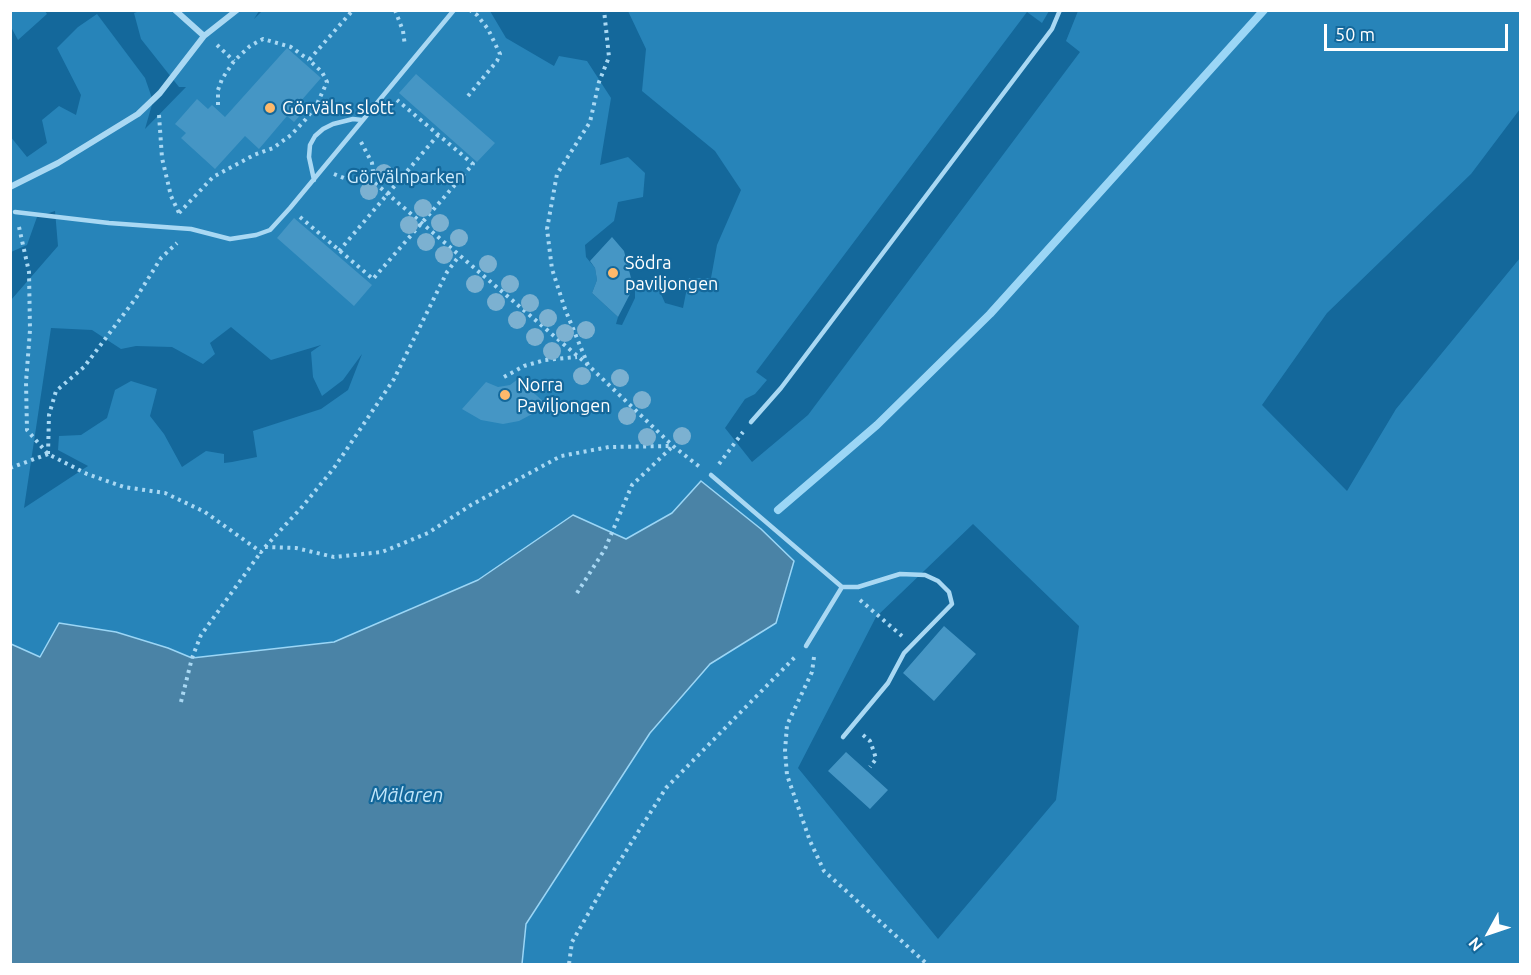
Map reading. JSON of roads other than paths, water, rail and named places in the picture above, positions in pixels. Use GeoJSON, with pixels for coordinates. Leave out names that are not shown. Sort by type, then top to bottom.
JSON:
{"type":"FeatureCollection","features":[{"type":"Feature","properties":{"kind":"street"},"geometry":{"type":"LineString","coordinates":[[175,10],[204,36]]}},
{"type":"Feature","properties":{"kind":"street"},"geometry":{"type":"LineString","coordinates":[[10,187],[114,130],[138,114],[157,96],[204,36],[237,10]]}},
{"type":"Feature","properties":{"kind":"lane"},"geometry":{"type":"LineString","coordinates":[[15,212],[109,223],[191,229],[230,239],[256,236],[270,230],[454,10]]}},
{"type":"Feature","properties":{"kind":"lane"},"geometry":{"type":"LineString","coordinates":[[751,422],[781,388],[1052,29],[1060,10]]}},
{"type":"Feature","properties":{"kind":"lane"},"geometry":{"type":"LineString","coordinates":[[314,180],[309,157],[310,144],[315,136],[333,124],[352,119],[362,120]]}},
{"type":"Feature","properties":{"kind":"lane"},"geometry":{"type":"LineString","coordinates":[[711,475],[842,587],[858,587],[900,574],[926,575],[938,581],[950,592],[952,604],[904,653],[888,683],[843,737]]}},
{"type":"Feature","properties":{"kind":"lane"},"geometry":{"type":"LineString","coordinates":[[806,646],[842,587]]}},
{"type":"Feature","properties":{"kind":"water","name":"Mälaren"},"geometry":{"type":"Polygon","coordinates":[[[701,481],[761,529],[794,561],[776,623],[710,664],[650,733],[526,924],[522,964],[11,964],[11,644],[40,657],[59,623],[116,632],[192,658],[334,642],[478,580],[573,515],[626,539],[672,513],[701,481]]]}},
{"type":"Feature","properties":{"kind":"waterway"},"geometry":{"type":"LineString","coordinates":[[778,510],[877,425],[990,314],[1264,10]]}},
{"type":"Feature","properties":{"kind":"place","name":"Görvälns slott"},"geometry":{"type":"Point","coordinates":[270,108]}},
{"type":"Feature","properties":{"kind":"place","name":"Södra paviljongen"},"geometry":{"type":"Point","coordinates":[613,273]}},
{"type":"Feature","properties":{"kind":"place","name":"Norra Paviljongen"},"geometry":{"type":"Point","coordinates":[505,395]}},
{"type":"Feature","properties":{"kind":"park label","name":"Görvälnparken"},"geometry":{"type":"Point","coordinates":[406,177]}}]}
